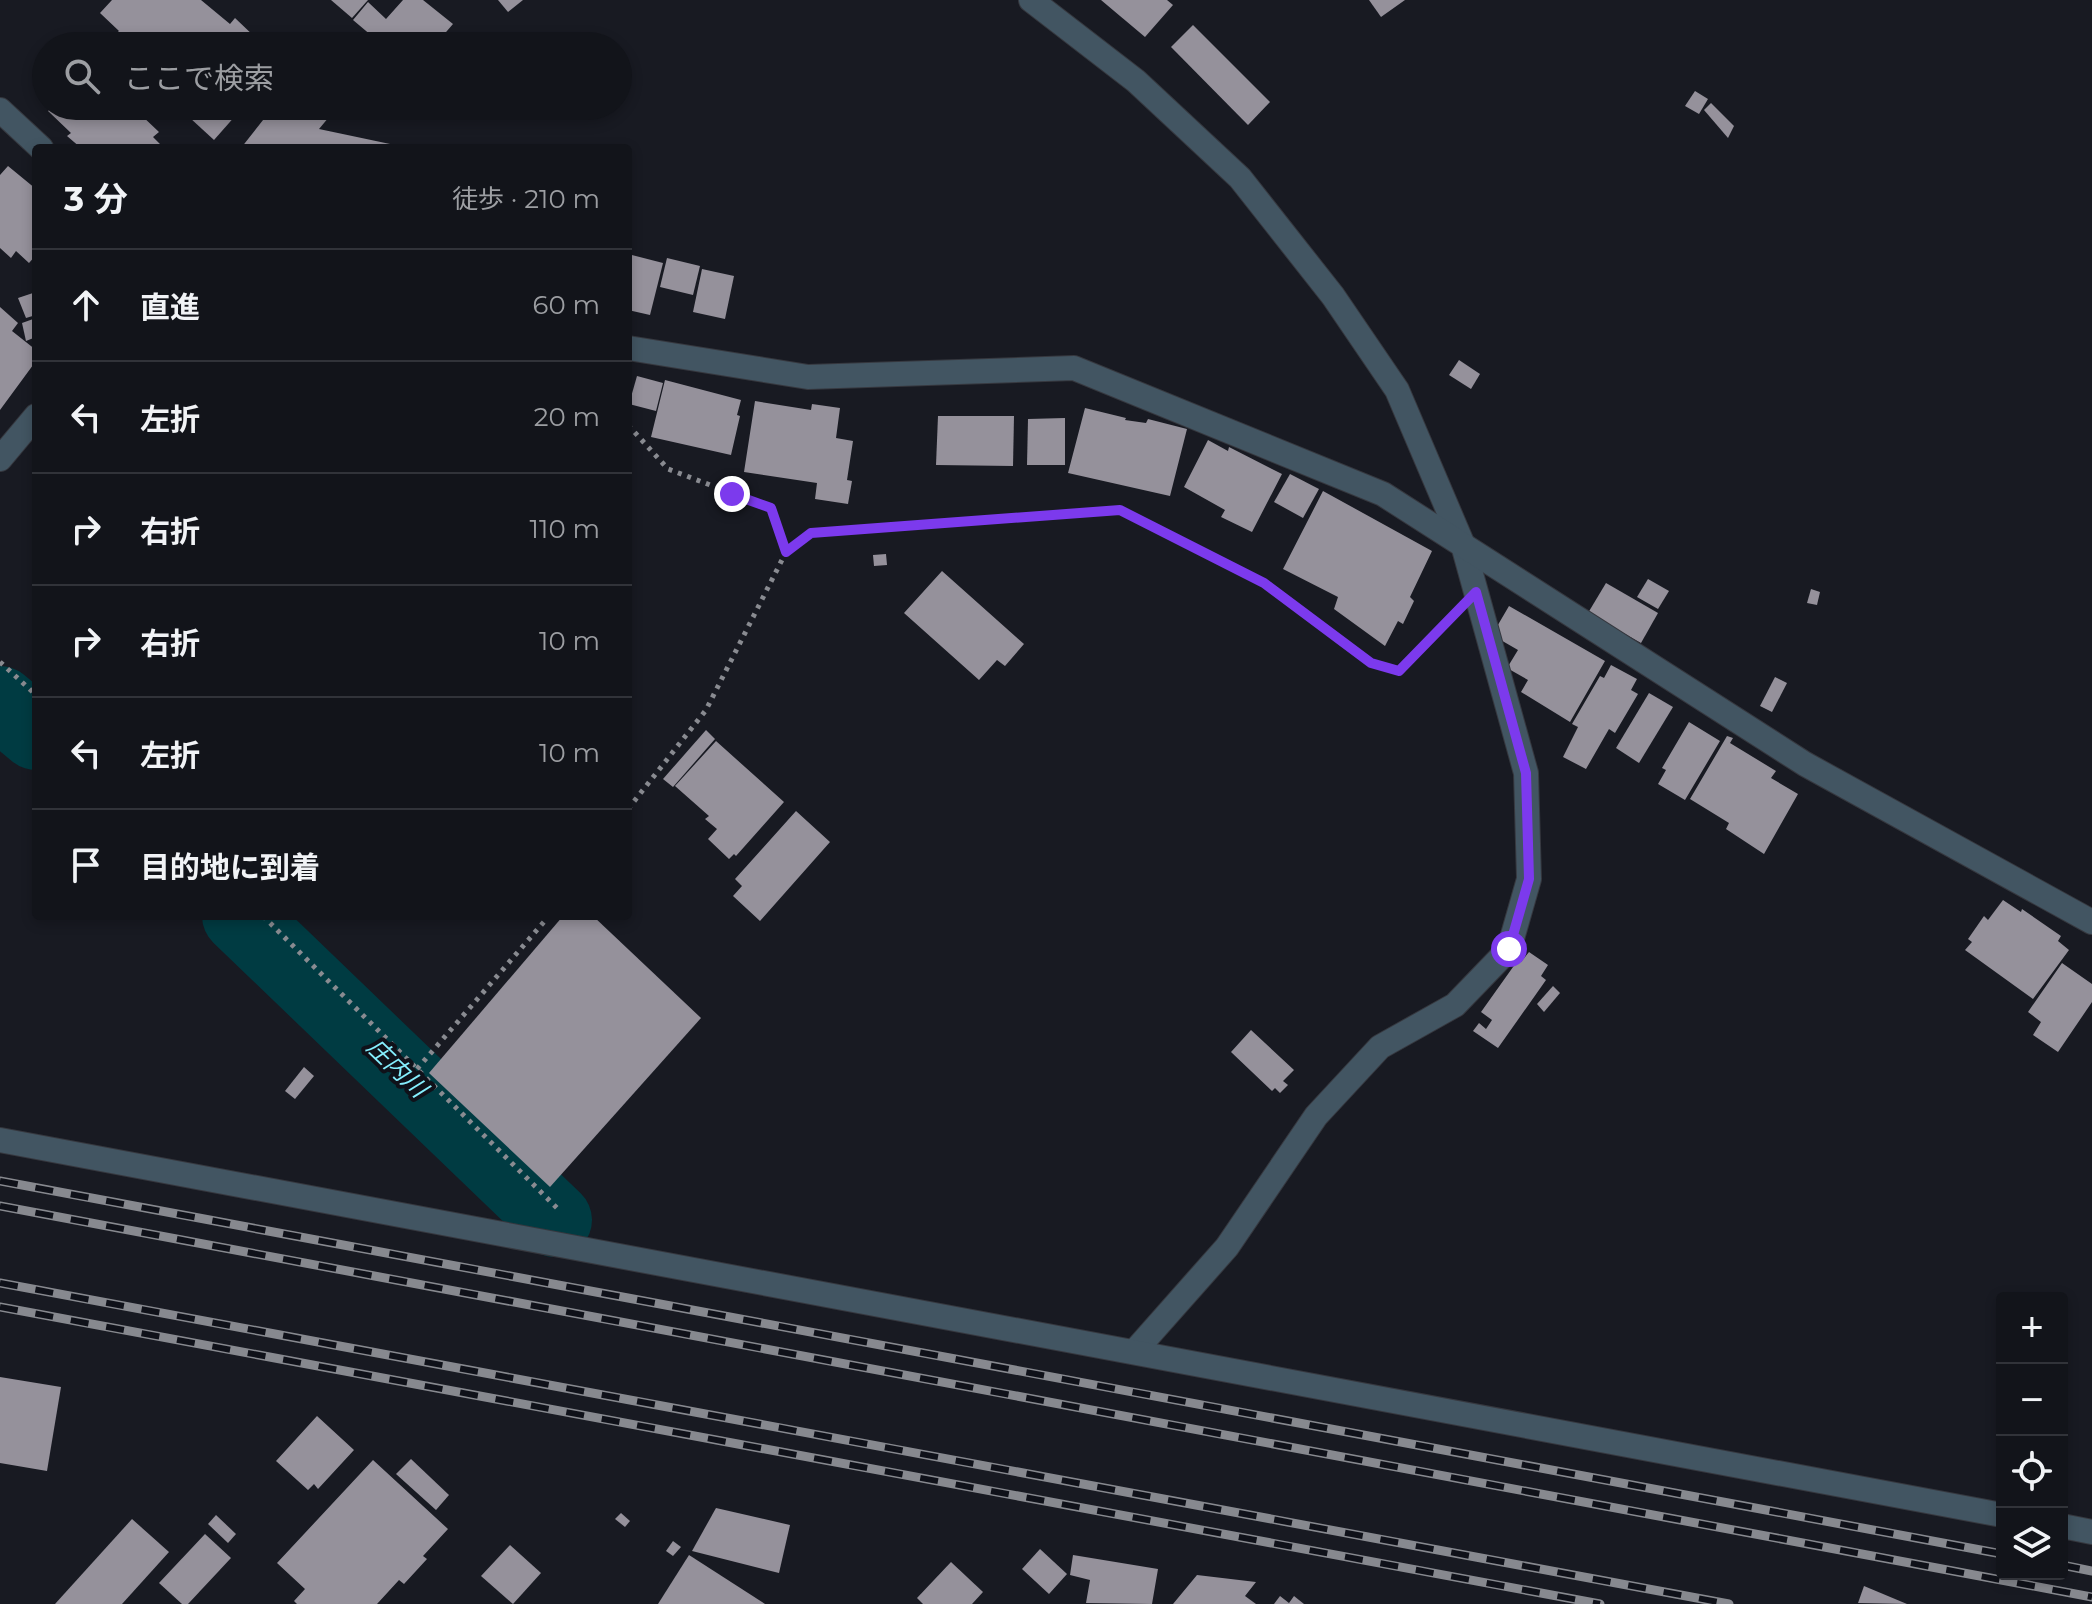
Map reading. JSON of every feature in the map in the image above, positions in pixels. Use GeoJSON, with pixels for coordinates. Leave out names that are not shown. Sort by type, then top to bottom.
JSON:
{"type":"FeatureCollection","features":[{"type":"Feature","properties":{"kind":"street"},"geometry":{"type":"LineString","coordinates":[[1031,0],[1136,81],[1240,178],[1333,296],[1397,390],[1463,545],[1526,773],[1529,879],[1509,949],[1455,1005],[1380,1047],[1316,1116],[1227,1247],[1134,1352]]}},
{"type":"Feature","properties":{"kind":"street"},"geometry":{"type":"LineString","coordinates":[[0,110],[37,144]]}},
{"type":"Feature","properties":{"kind":"street"},"geometry":{"type":"LineString","coordinates":[[632,349],[808,377],[1074,368],[1383,494],[1805,764],[2092,922]]}},
{"type":"Feature","properties":{"kind":"street"},"geometry":{"type":"LineString","coordinates":[[0,459],[32,421]]}},
{"type":"Feature","properties":{"kind":"street"},"geometry":{"type":"LineString","coordinates":[[0,1140],[1996,1514]]}},
{"type":"Feature","properties":{"kind":"street"},"geometry":{"type":"LineString","coordinates":[[2068,1527],[2092,1532]]}},
{"type":"Feature","properties":{"kind":"path"},"geometry":{"type":"LineString","coordinates":[[632,429],[668,469],[771,508],[786,552]]}},
{"type":"Feature","properties":{"kind":"path"},"geometry":{"type":"LineString","coordinates":[[632,804],[706,710],[786,552],[811,533],[1120,510],[1264,583],[1371,663],[1399,671],[1476,592]]}},
{"type":"Feature","properties":{"kind":"path"},"geometry":{"type":"LineString","coordinates":[[0,662],[32,691]]}},
{"type":"Feature","properties":{"kind":"path"},"geometry":{"type":"LineString","coordinates":[[267,920],[602,1252]]}},
{"type":"Feature","properties":{"kind":"path"},"geometry":{"type":"LineString","coordinates":[[417,1069],[546,920]]}},
{"type":"Feature","properties":{"kind":"building"},"geometry":{"type":"Polygon","coordinates":[[[112,0],[201,0],[230,24],[235,18],[250,32],[118,32],[100,13],[112,0]]]}},
{"type":"Feature","properties":{"kind":"building"},"geometry":{"type":"Polygon","coordinates":[[[331,0],[368,0],[352,18],[331,0]]]}},
{"type":"Feature","properties":{"kind":"building"},"geometry":{"type":"Polygon","coordinates":[[[403,0],[423,0],[453,24],[446,32],[367,32],[353,20],[368,2],[386,19],[403,0]]]}},
{"type":"Feature","properties":{"kind":"building"},"geometry":{"type":"Polygon","coordinates":[[[498,0],[523,0],[508,12],[498,0]]]}},
{"type":"Feature","properties":{"kind":"building"},"geometry":{"type":"Polygon","coordinates":[[[1101,0],[1167,0],[1173,5],[1145,37],[1101,0]]]}},
{"type":"Feature","properties":{"kind":"building"},"geometry":{"type":"Polygon","coordinates":[[[1369,0],[1405,0],[1381,17],[1369,0]]]}},
{"type":"Feature","properties":{"kind":"building"},"geometry":{"type":"Polygon","coordinates":[[[1193,25],[1270,102],[1248,125],[1171,47],[1193,25]]]}},
{"type":"Feature","properties":{"kind":"building"},"geometry":{"type":"Polygon","coordinates":[[[1695,91],[1708,99],[1699,114],[1685,106],[1695,91]]]}},
{"type":"Feature","properties":{"kind":"building"},"geometry":{"type":"Polygon","coordinates":[[[1711,103],[1734,126],[1728,138],[1704,110],[1711,103]]]}},
{"type":"Feature","properties":{"kind":"building"},"geometry":{"type":"Polygon","coordinates":[[[57,120],[146,120],[159,132],[153,137],[160,144],[76,144],[67,136],[71,133],[57,120]]]}},
{"type":"Feature","properties":{"kind":"building"},"geometry":{"type":"Polygon","coordinates":[[[192,120],[232,120],[214,140],[192,120]]]}},
{"type":"Feature","properties":{"kind":"building"},"geometry":{"type":"Polygon","coordinates":[[[263,120],[326,120],[319,129],[390,144],[244,144],[263,120]]]}},
{"type":"Feature","properties":{"kind":"building"},"geometry":{"type":"Polygon","coordinates":[[[8,166],[32,186],[32,260],[29,263],[16,251],[11,258],[0,248],[0,175],[8,166]]]}},
{"type":"Feature","properties":{"kind":"building"},"geometry":{"type":"Polygon","coordinates":[[[632,255],[663,263],[650,315],[632,311],[632,255]]]}},
{"type":"Feature","properties":{"kind":"building"},"geometry":{"type":"Polygon","coordinates":[[[667,258],[700,266],[693,295],[660,287],[667,258]]]}},
{"type":"Feature","properties":{"kind":"building"},"geometry":{"type":"Polygon","coordinates":[[[702,269],[734,276],[725,319],[693,312],[702,269]]]}},
{"type":"Feature","properties":{"kind":"building"},"geometry":{"type":"Polygon","coordinates":[[[32,293],[32,316],[26,318],[18,298],[32,293]]]}},
{"type":"Feature","properties":{"kind":"building"},"geometry":{"type":"Polygon","coordinates":[[[0,307],[18,323],[12,331],[32,347],[32,366],[0,410],[0,307]]]}},
{"type":"Feature","properties":{"kind":"building"},"geometry":{"type":"Polygon","coordinates":[[[32,319],[32,339],[26,341],[22,323],[32,319]]]}},
{"type":"Feature","properties":{"kind":"building"},"geometry":{"type":"Polygon","coordinates":[[[1459,360],[1480,374],[1471,389],[1449,375],[1459,360]]]}},
{"type":"Feature","properties":{"kind":"building"},"geometry":{"type":"Polygon","coordinates":[[[637,376],[663,383],[656,411],[632,405],[637,376]]]}},
{"type":"Feature","properties":{"kind":"building"},"geometry":{"type":"Polygon","coordinates":[[[665,380],[741,400],[731,455],[651,437],[665,380]]]}},
{"type":"Feature","properties":{"kind":"building"},"geometry":{"type":"Polygon","coordinates":[[[755,401],[811,410],[812,404],[840,408],[836,438],[853,441],[847,480],[852,481],[848,504],[815,499],[817,483],[744,472],[755,401]]]}},
{"type":"Feature","properties":{"kind":"building"},"geometry":{"type":"Polygon","coordinates":[[[1085,408],[1125,420],[1146,423],[1148,419],[1187,429],[1170,496],[1068,473],[1085,408]]]}},
{"type":"Feature","properties":{"kind":"building"},"geometry":{"type":"Polygon","coordinates":[[[938,416],[1014,416],[1013,466],[936,465],[938,416]]]}},
{"type":"Feature","properties":{"kind":"building"},"geometry":{"type":"Polygon","coordinates":[[[1065,418],[1065,465],[1027,465],[1028,419],[1065,418]]]}},
{"type":"Feature","properties":{"kind":"building"},"geometry":{"type":"Polygon","coordinates":[[[1208,440],[1228,451],[1229,447],[1282,474],[1252,532],[1221,517],[1225,510],[1184,487],[1208,440]]]}},
{"type":"Feature","properties":{"kind":"building"},"geometry":{"type":"Polygon","coordinates":[[[1290,474],[1319,489],[1303,518],[1274,502],[1290,474]]]}},
{"type":"Feature","properties":{"kind":"building"},"geometry":{"type":"Polygon","coordinates":[[[1323,491],[1432,551],[1410,597],[1414,601],[1403,624],[1398,621],[1385,646],[1334,609],[1338,597],[1283,569],[1323,491]]]}},
{"type":"Feature","properties":{"kind":"building"},"geometry":{"type":"Polygon","coordinates":[[[886,554],[887,565],[874,566],[873,555],[886,554]]]}},
{"type":"Feature","properties":{"kind":"building"},"geometry":{"type":"Polygon","coordinates":[[[942,571],[1024,644],[1005,666],[997,660],[979,680],[904,613],[942,571]]]}},
{"type":"Feature","properties":{"kind":"building"},"geometry":{"type":"Polygon","coordinates":[[[1648,579],[1669,591],[1658,609],[1637,597],[1648,579]]]}},
{"type":"Feature","properties":{"kind":"building"},"geometry":{"type":"Polygon","coordinates":[[[1606,583],[1658,613],[1641,643],[1588,613],[1606,583]]]}},
{"type":"Feature","properties":{"kind":"building"},"geometry":{"type":"Polygon","coordinates":[[[1811,589],[1820,592],[1817,605],[1807,603],[1811,589]]]}},
{"type":"Feature","properties":{"kind":"building"},"geometry":{"type":"Polygon","coordinates":[[[1509,606],[1605,661],[1570,722],[1521,692],[1528,680],[1507,668],[1518,650],[1492,635],[1509,606]]]}},
{"type":"Feature","properties":{"kind":"building"},"geometry":{"type":"Polygon","coordinates":[[[1611,665],[1637,679],[1631,690],[1638,694],[1615,733],[1609,729],[1586,769],[1563,757],[1578,727],[1572,724],[1600,676],[1604,678],[1611,665]]]}},
{"type":"Feature","properties":{"kind":"building"},"geometry":{"type":"Polygon","coordinates":[[[1775,677],[1787,683],[1772,712],[1760,706],[1775,677]]]}},
{"type":"Feature","properties":{"kind":"building"},"geometry":{"type":"Polygon","coordinates":[[[1649,693],[1673,707],[1639,763],[1616,748],[1649,693]]]}},
{"type":"Feature","properties":{"kind":"building"},"geometry":{"type":"Polygon","coordinates":[[[1689,722],[1720,741],[1685,800],[1658,784],[1666,770],[1662,768],[1689,722]]]}},
{"type":"Feature","properties":{"kind":"building"},"geometry":{"type":"Polygon","coordinates":[[[706,730],[715,739],[673,787],[663,779],[706,730]]]}},
{"type":"Feature","properties":{"kind":"building"},"geometry":{"type":"Polygon","coordinates":[[[1727,736],[1733,738],[1730,743],[1776,771],[1771,778],[1798,794],[1764,854],[1726,829],[1729,823],[1690,799],[1727,736]]]}},
{"type":"Feature","properties":{"kind":"building"},"geometry":{"type":"Polygon","coordinates":[[[716,741],[784,802],[736,856],[734,854],[729,859],[708,839],[717,829],[705,819],[709,816],[675,786],[716,741]]]}},
{"type":"Feature","properties":{"kind":"building"},"geometry":{"type":"Polygon","coordinates":[[[796,811],[830,842],[760,921],[733,896],[742,886],[735,879],[796,811]]]}},
{"type":"Feature","properties":{"kind":"building"},"geometry":{"type":"Polygon","coordinates":[[[2003,900],[2061,936],[2058,941],[2069,950],[2033,999],[1965,950],[1972,942],[1968,939],[1984,916],[1988,920],[2003,900]]]}},
{"type":"Feature","properties":{"kind":"building"},"geometry":{"type":"Polygon","coordinates":[[[560,920],[597,920],[701,1018],[550,1187],[429,1073],[560,920]]]}},
{"type":"Feature","properties":{"kind":"building"},"geometry":{"type":"Polygon","coordinates":[[[1529,952],[1548,965],[1541,976],[1546,980],[1498,1048],[1473,1031],[1479,1023],[1486,1029],[1492,1020],[1481,1012],[1518,960],[1521,962],[1529,952]]]}},
{"type":"Feature","properties":{"kind":"building"},"geometry":{"type":"Polygon","coordinates":[[[2062,963],[2092,984],[2092,1002],[2058,1052],[2033,1035],[2041,1022],[2028,1012],[2062,963]]]}},
{"type":"Feature","properties":{"kind":"building"},"geometry":{"type":"Polygon","coordinates":[[[1553,986],[1560,993],[1544,1012],[1537,1004],[1553,986]]]}},
{"type":"Feature","properties":{"kind":"building"},"geometry":{"type":"Polygon","coordinates":[[[1251,1030],[1294,1070],[1283,1081],[1288,1085],[1280,1093],[1275,1088],[1272,1091],[1231,1052],[1251,1030]]]}},
{"type":"Feature","properties":{"kind":"building"},"geometry":{"type":"Polygon","coordinates":[[[304,1067],[314,1076],[295,1099],[285,1091],[304,1067]]]}},
{"type":"Feature","properties":{"kind":"building"},"geometry":{"type":"Polygon","coordinates":[[[0,1377],[61,1387],[47,1471],[0,1463],[0,1377]]]}},
{"type":"Feature","properties":{"kind":"building"},"geometry":{"type":"Polygon","coordinates":[[[317,1416],[354,1450],[318,1489],[314,1484],[308,1490],[276,1461],[317,1416]]]}},
{"type":"Feature","properties":{"kind":"building"},"geometry":{"type":"Polygon","coordinates":[[[411,1459],[449,1495],[436,1510],[396,1474],[411,1459]]]}},
{"type":"Feature","properties":{"kind":"building"},"geometry":{"type":"Polygon","coordinates":[[[373,1460],[448,1529],[423,1556],[427,1559],[404,1584],[399,1580],[377,1604],[297,1604],[294,1601],[305,1589],[277,1563],[373,1460]]]}},
{"type":"Feature","properties":{"kind":"building"},"geometry":{"type":"Polygon","coordinates":[[[716,1508],[790,1525],[779,1573],[692,1551],[716,1508]]]}},
{"type":"Feature","properties":{"kind":"building"},"geometry":{"type":"Polygon","coordinates":[[[621,1513],[630,1521],[625,1527],[615,1519],[621,1513]]]}},
{"type":"Feature","properties":{"kind":"building"},"geometry":{"type":"Polygon","coordinates":[[[216,1515],[236,1534],[228,1543],[208,1524],[216,1515]]]}},
{"type":"Feature","properties":{"kind":"building"},"geometry":{"type":"Polygon","coordinates":[[[132,1519],[169,1552],[122,1604],[55,1604],[132,1519]]]}},
{"type":"Feature","properties":{"kind":"building"},"geometry":{"type":"Polygon","coordinates":[[[205,1534],[231,1558],[188,1604],[182,1604],[159,1583],[205,1534]]]}},
{"type":"Feature","properties":{"kind":"building"},"geometry":{"type":"Polygon","coordinates":[[[673,1541],[681,1547],[673,1556],[666,1551],[673,1541]]]}},
{"type":"Feature","properties":{"kind":"building"},"geometry":{"type":"Polygon","coordinates":[[[510,1545],[541,1573],[513,1604],[481,1576],[510,1545]]]}},
{"type":"Feature","properties":{"kind":"building"},"geometry":{"type":"Polygon","coordinates":[[[1040,1549],[1067,1574],[1049,1594],[1022,1569],[1040,1549]]]}},
{"type":"Feature","properties":{"kind":"building"},"geometry":{"type":"Polygon","coordinates":[[[689,1555],[765,1604],[658,1604],[689,1555]]]}},
{"type":"Feature","properties":{"kind":"building"},"geometry":{"type":"Polygon","coordinates":[[[1073,1555],[1158,1569],[1152,1604],[1086,1603],[1090,1580],[1070,1575],[1073,1555]]]}},
{"type":"Feature","properties":{"kind":"building"},"geometry":{"type":"Polygon","coordinates":[[[951,1562],[983,1592],[972,1604],[923,1604],[917,1598],[951,1562]]]}},
{"type":"Feature","properties":{"kind":"building"},"geometry":{"type":"Polygon","coordinates":[[[1197,1575],[1256,1582],[1245,1596],[1256,1604],[1173,1604],[1197,1575]]]}},
{"type":"Feature","properties":{"kind":"building"},"geometry":{"type":"Polygon","coordinates":[[[1864,1586],[1907,1604],[1858,1603],[1864,1586]]]}},
{"type":"Feature","properties":{"kind":"building"},"geometry":{"type":"Polygon","coordinates":[[[1280,1596],[1289,1603],[1294,1596],[1304,1604],[1274,1604],[1280,1596]]]}},
{"type":"Feature","properties":{"kind":"waterway","name":"庄内川"},"geometry":{"type":"LineString","coordinates":[[0,703],[32,730]]}},
{"type":"Feature","properties":{"kind":"waterway","name":"庄内川"},"geometry":{"type":"LineString","coordinates":[[243,920],[555,1220]]}},
{"type":"Feature","properties":{"kind":"railway"},"geometry":{"type":"LineString","coordinates":[[0,1181],[1996,1553]]}},
{"type":"Feature","properties":{"kind":"railway"},"geometry":{"type":"LineString","coordinates":[[0,1206],[2092,1597]]}},
{"type":"Feature","properties":{"kind":"railway"},"geometry":{"type":"LineString","coordinates":[[0,1283],[1729,1604]]}},
{"type":"Feature","properties":{"kind":"railway"},"geometry":{"type":"LineString","coordinates":[[0,1307],[1600,1604]]}},
{"type":"Feature","properties":{"kind":"railway"},"geometry":{"type":"LineString","coordinates":[[2068,1566],[2092,1571]]}},
{"type":"Feature","properties":{"kind":"route"},"geometry":{"type":"LineString","coordinates":[[732,494],[771,508],[786,552],[811,533],[1120,510],[1264,583],[1371,663],[1399,671],[1476,592],[1526,773],[1529,879],[1509,949]]}}]}
